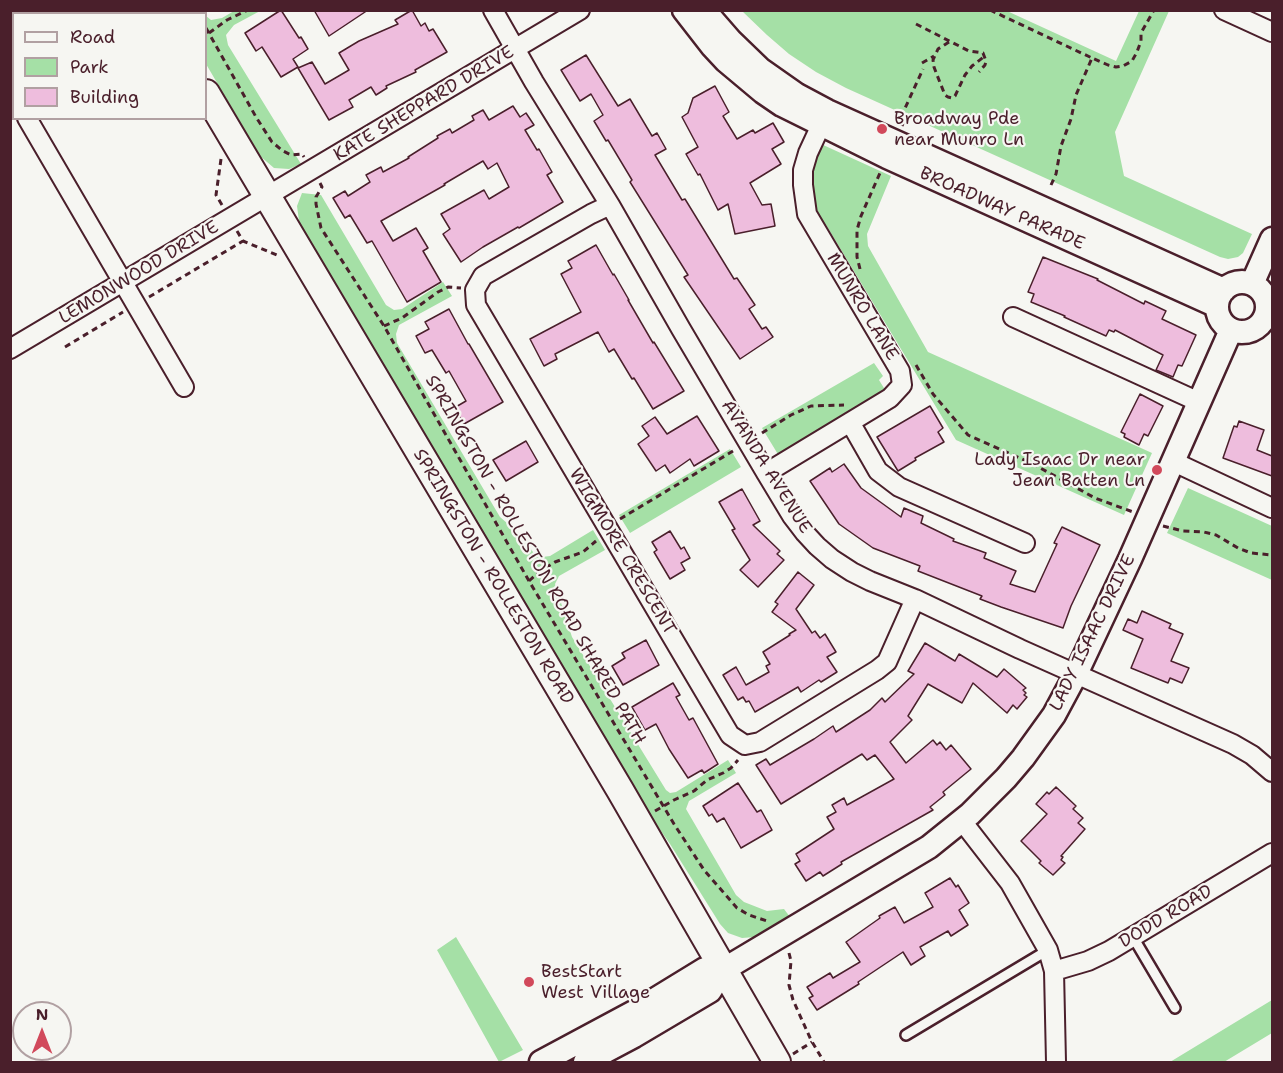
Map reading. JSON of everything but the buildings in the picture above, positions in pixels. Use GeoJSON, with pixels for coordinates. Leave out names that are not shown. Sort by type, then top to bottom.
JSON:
{"type":"FeatureCollection","features":[{"type":"Feature","properties":{"kind":"main road","name":"SPRINGSTON - ROLLESTON ROAD"},"geometry":{"type":"LineString","coordinates":[[207,95],[620,790],[723,970],[784,1059]]}},
{"type":"Feature","properties":{"kind":"street","name":"AVANDA AVENUE"},"geometry":{"type":"LineString","coordinates":[[493,10],[766,473],[805,533],[832,559],[852,572],[1233,744],[1252,755],[1272,772]]}},
{"type":"Feature","properties":{"kind":"street","name":"KATE SHEPPARD DRIVE"},"geometry":{"type":"LineString","coordinates":[[267,197],[580,10]]}},
{"type":"Feature","properties":{"kind":"street","name":"BROADWAY PARADE"},"geometry":{"type":"LineString","coordinates":[[684,10],[712,46],[742,75],[782,105],[824,118],[1220,298]]}},
{"type":"Feature","properties":{"kind":"street","name":"BROADWAY PARADE"},"geometry":{"type":"LineString","coordinates":[[704,10],[730,41],[760,69],[797,95],[824,118]]}},
{"type":"Feature","properties":{"kind":"street"},"geometry":{"type":"LineString","coordinates":[[1224,10],[1272,32]]}},
{"type":"Feature","properties":{"kind":"street","name":"MUNRO LANE"},"geometry":{"type":"LineString","coordinates":[[766,473],[851,413],[890,398],[902,385],[902,378],[893,359],[807,214],[803,170],[824,118]]}},
{"type":"Feature","properties":{"kind":"street"},"geometry":{"type":"LineString","coordinates":[[28,120],[184,387]]}},
{"type":"Feature","properties":{"kind":"street","name":"LEMONWOOD DRIVE"},"geometry":{"type":"LineString","coordinates":[[10,349],[267,197]]}},
{"type":"Feature","properties":{"kind":"street"},"geometry":{"type":"LineString","coordinates":[[475,290],[483,276],[610,205]]}},
{"type":"Feature","properties":{"kind":"street"},"geometry":{"type":"LineString","coordinates":[[1252,284],[1272,239]]}},
{"type":"Feature","properties":{"kind":"street"},"geometry":{"type":"LineString","coordinates":[[1245,282],[1252,284],[1264,295],[1267,302],[1268,320],[1251,331],[1231,330],[1220,320],[1220,298],[1230,285],[1245,282]]}},
{"type":"Feature","properties":{"kind":"street","name":"WIGMORE CRESCENT"},"geometry":{"type":"LineString","coordinates":[[475,290],[476,305],[730,735],[745,745],[760,742],[878,670],[886,662],[915,599]]}},
{"type":"Feature","properties":{"kind":"street"},"geometry":{"type":"LineString","coordinates":[[1013,317],[1199,402]]}},
{"type":"Feature","properties":{"kind":"street","name":"LADY ISAAC DRIVE"},"geometry":{"type":"LineString","coordinates":[[723,970],[929,847],[989,796],[1023,758],[1054,715],[1076,674],[1148,519],[1231,330]]}},
{"type":"Feature","properties":{"kind":"street"},"geometry":{"type":"LineString","coordinates":[[851,413],[878,471],[899,487],[1025,543]]}},
{"type":"Feature","properties":{"kind":"street"},"geometry":{"type":"LineString","coordinates":[[1172,461],[1272,508]]}},
{"type":"Feature","properties":{"kind":"street"},"geometry":{"type":"LineString","coordinates":[[962,821],[1010,883],[1048,950],[1054,971],[1056,1062]]}},
{"type":"Feature","properties":{"kind":"street","name":"DODD ROAD"},"geometry":{"type":"LineString","coordinates":[[1054,971],[1088,961],[1109,951],[1272,854]]}},
{"type":"Feature","properties":{"kind":"street"},"geometry":{"type":"LineString","coordinates":[[544,1062],[638,1010],[705,969],[723,970],[710,991],[585,1062]]}},
{"type":"Feature","properties":{"kind":"lane"},"geometry":{"type":"LineString","coordinates":[[1133,937],[1175,1008]]}},
{"type":"Feature","properties":{"kind":"lane"},"geometry":{"type":"LineString","coordinates":[[906,1035],[1048,950]]}},
{"type":"Feature","properties":{"kind":"path"},"geometry":{"type":"LineString","coordinates":[[248,10],[208,33],[272,142],[283,152],[291,155],[302,154]]}},
{"type":"Feature","properties":{"kind":"path"},"geometry":{"type":"LineString","coordinates":[[990,10],[1116,67],[1132,61],[1141,42],[1141,33],[1154,10]]}},
{"type":"Feature","properties":{"kind":"path"},"geometry":{"type":"LineString","coordinates":[[916,24],[969,51],[982,53],[986,61],[979,72]]}},
{"type":"Feature","properties":{"kind":"path"},"geometry":{"type":"LineString","coordinates":[[949,42],[938,49],[934,56],[934,67],[945,95],[952,98],[958,93],[965,75],[972,66],[985,56]]}},
{"type":"Feature","properties":{"kind":"path"},"geometry":{"type":"LineString","coordinates":[[922,63],[934,56]]}},
{"type":"Feature","properties":{"kind":"path"},"geometry":{"type":"LineString","coordinates":[[1051,185],[1056,174],[1060,146],[1071,119],[1076,95],[1092,58]]}},
{"type":"Feature","properties":{"kind":"path"},"geometry":{"type":"LineString","coordinates":[[865,279],[857,257],[857,230],[923,69]]}},
{"type":"Feature","properties":{"kind":"path"},"geometry":{"type":"LineString","coordinates":[[221,157],[216,195],[243,241],[278,255],[283,265]]}},
{"type":"Feature","properties":{"kind":"path","name":"SPRINGSTON - ROLLESTON ROAD SHARED PATH"},"geometry":{"type":"LineString","coordinates":[[322,187],[316,197],[321,228],[384,326],[529,581],[694,856],[716,885],[743,912],[769,921]]}},
{"type":"Feature","properties":{"kind":"path"},"geometry":{"type":"LineString","coordinates":[[65,347],[243,241]]}},
{"type":"Feature","properties":{"kind":"path"},"geometry":{"type":"LineString","coordinates":[[384,326],[402,318],[438,292],[448,288],[475,290]]}},
{"type":"Feature","properties":{"kind":"path"},"geometry":{"type":"LineString","coordinates":[[916,365],[933,394],[968,435],[1033,464],[1095,498],[1164,526],[1216,535],[1251,553],[1272,555]]}},
{"type":"Feature","properties":{"kind":"path"},"geometry":{"type":"LineString","coordinates":[[529,581],[555,562],[583,552],[598,540],[607,528],[791,416],[811,406],[851,413]]}},
{"type":"Feature","properties":{"kind":"path"},"geometry":{"type":"LineString","coordinates":[[648,816],[694,791],[707,780],[723,773],[738,759]]}},
{"type":"Feature","properties":{"kind":"path"},"geometry":{"type":"LineString","coordinates":[[791,956],[790,992],[795,1007],[824,1062]]}},
{"type":"Feature","properties":{"kind":"path"},"geometry":{"type":"LineString","coordinates":[[784,1059],[812,1042]]}},
{"type":"Feature","properties":{"kind":"green space"},"geometry":{"type":"Polygon","coordinates":[[[234,11],[260,11],[234,25],[226,35],[228,45],[301,164],[289,169],[274,168],[260,156],[207,66],[207,17],[211,20],[222,18],[234,11]]]}},
{"type":"Feature","properties":{"kind":"green space"},"geometry":{"type":"Polygon","coordinates":[[[742,11],[1007,11],[1116,61],[1139,11],[1169,11],[1115,132],[1124,176],[1252,234],[1243,253],[1238,257],[1228,259],[1220,257],[846,88],[789,54],[742,11]]]}},
{"type":"Feature","properties":{"kind":"green space"},"geometry":{"type":"Polygon","coordinates":[[[821,144],[891,176],[867,234],[868,246],[928,352],[1152,453],[1124,515],[956,440],[826,225],[821,227],[812,211],[810,167],[821,144]]]}},
{"type":"Feature","properties":{"kind":"green space"},"geometry":{"type":"Polygon","coordinates":[[[302,193],[321,195],[386,305],[394,310],[402,309],[443,282],[452,296],[399,325],[396,334],[397,343],[500,517],[522,536],[535,555],[550,556],[593,530],[605,550],[559,576],[555,584],[572,637],[666,790],[670,793],[676,792],[728,760],[736,773],[689,801],[686,809],[736,895],[744,902],[767,911],[784,909],[790,917],[755,937],[742,938],[728,933],[720,924],[649,814],[329,276],[299,221],[297,206],[302,193]]]}},
{"type":"Feature","properties":{"kind":"green space"},"geometry":{"type":"Polygon","coordinates":[[[874,363],[883,376],[879,380],[887,393],[779,456],[762,428],[874,363]]]}},
{"type":"Feature","properties":{"kind":"green space"},"geometry":{"type":"Polygon","coordinates":[[[730,449],[741,467],[630,533],[619,515],[730,449]]]}},
{"type":"Feature","properties":{"kind":"green space"},"geometry":{"type":"Polygon","coordinates":[[[1188,488],[1272,526],[1272,580],[1167,533],[1188,488]]]}},
{"type":"Feature","properties":{"kind":"green space"},"geometry":{"type":"Polygon","coordinates":[[[456,937],[523,1050],[499,1062],[437,950],[456,937]]]}},
{"type":"Feature","properties":{"kind":"green space"},"geometry":{"type":"Polygon","coordinates":[[[1272,1000],[1272,1033],[1224,1062],[1170,1062],[1272,1000]]]}},
{"type":"Feature","properties":{"kind":"place","name":"Broadway Pde near Munro Ln"},"geometry":{"type":"Point","coordinates":[882,129]}},
{"type":"Feature","properties":{"kind":"place","name":"Lady Isaac Dr near Jean Batten Ln"},"geometry":{"type":"Point","coordinates":[1157,470]}},
{"type":"Feature","properties":{"kind":"place","name":"BestStart West Village"},"geometry":{"type":"Point","coordinates":[529,982]}}]}
